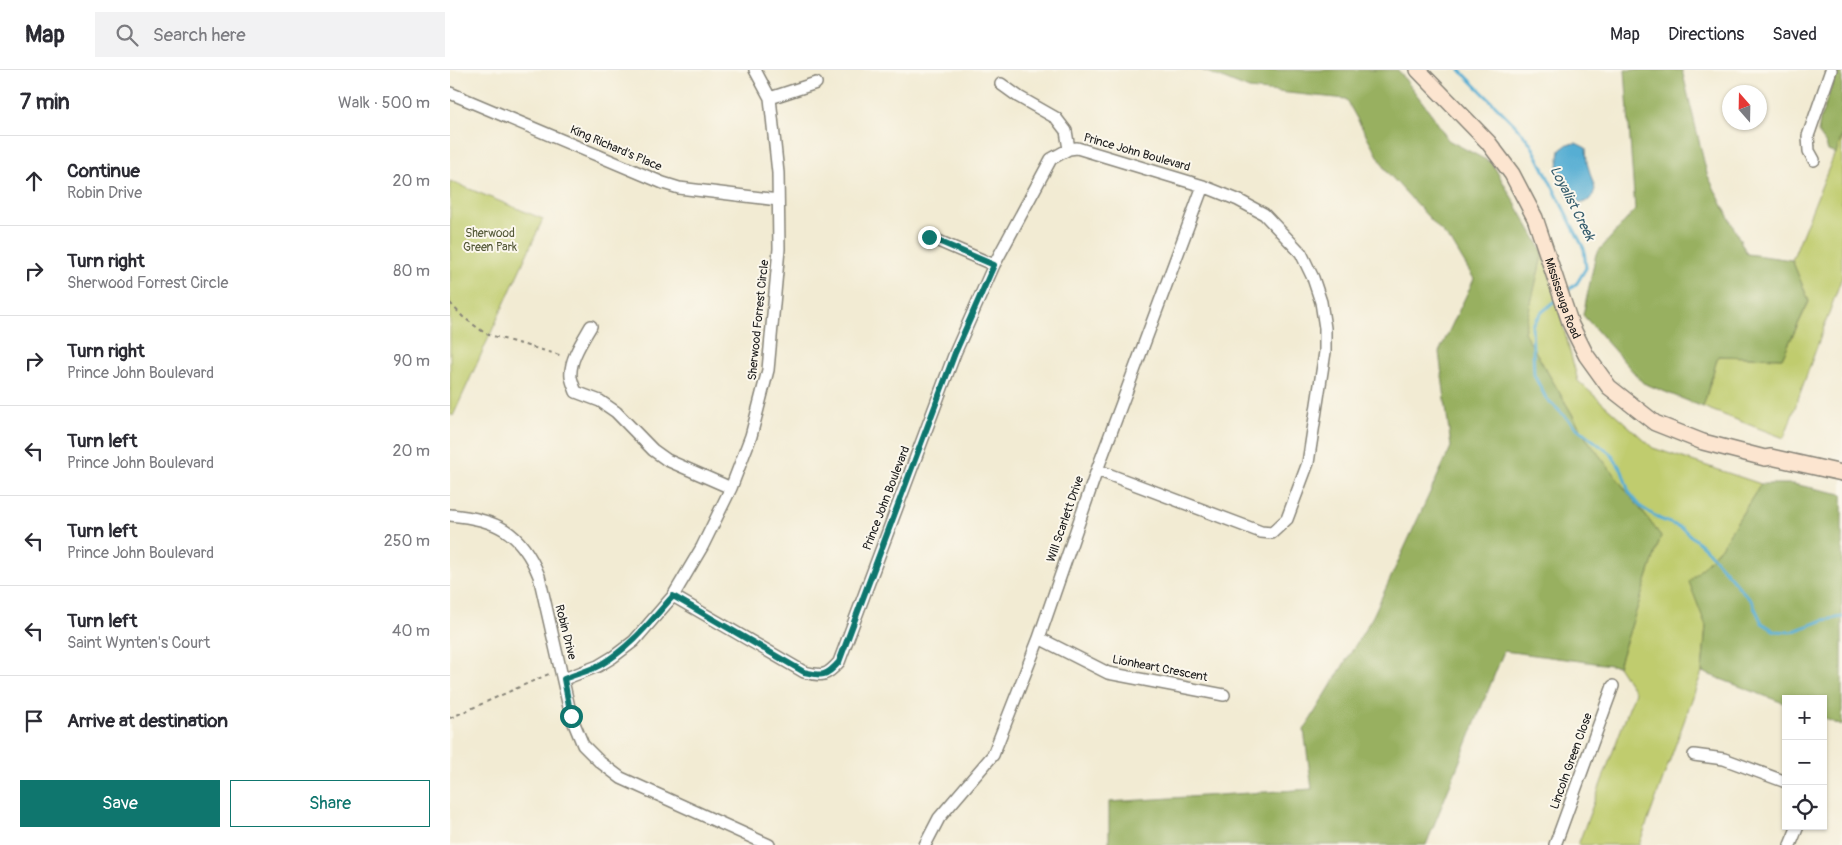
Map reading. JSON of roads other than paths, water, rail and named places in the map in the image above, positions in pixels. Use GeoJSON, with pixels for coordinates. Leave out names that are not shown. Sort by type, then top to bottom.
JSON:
{"type":"FeatureCollection","features":[{"type":"Feature","properties":{"kind":"main road","name":"Mississauga Road"},"geometry":{"type":"LineString","coordinates":[[1418,70],[1502,158],[1525,196],[1536,218],[1571,325],[1586,355],[1609,387],[1654,423],[1703,442],[1765,458],[1771,457],[1842,473]]}},
{"type":"Feature","properties":{"kind":"main road","name":"Mississauga Road"},"geometry":{"type":"LineString","coordinates":[[1765,458],[1770,463],[1842,483]]}},
{"type":"Feature","properties":{"kind":"street","name":"Sherwood Forrest Circle"},"geometry":{"type":"LineString","coordinates":[[562,674],[598,666],[620,652],[634,641],[673,596],[702,547],[731,488],[751,436],[768,370],[779,249],[778,174],[770,98],[755,70]]}},
{"type":"Feature","properties":{"kind":"street"},"geometry":{"type":"LineString","coordinates":[[1814,160],[1810,151],[1808,136],[1831,70]]}},
{"type":"Feature","properties":{"kind":"street"},"geometry":{"type":"LineString","coordinates":[[770,98],[816,83]]}},
{"type":"Feature","properties":{"kind":"street"},"geometry":{"type":"LineString","coordinates":[[1001,84],[1019,97],[1056,118],[1066,131],[1069,149]]}},
{"type":"Feature","properties":{"kind":"street","name":"King Richard's Place"},"geometry":{"type":"LineString","coordinates":[[450,93],[663,183],[679,188],[778,200]]}},
{"type":"Feature","properties":{"kind":"street","name":"Prince John Boulevard"},"geometry":{"type":"LineString","coordinates":[[673,596],[804,672],[821,675],[830,672],[839,662],[955,353],[994,265],[1051,159],[1069,149],[1077,148],[1203,186],[1238,200],[1264,214],[1301,253],[1322,302],[1325,328],[1325,352],[1308,463],[1287,519],[1272,533],[1261,532],[1096,470]]}},
{"type":"Feature","properties":{"kind":"street","name":"Will Scarlett Drive"},"geometry":{"type":"LineString","coordinates":[[925,845],[939,818],[993,755],[1039,638],[1096,470],[1203,186]]}},
{"type":"Feature","properties":{"kind":"street"},"geometry":{"type":"LineString","coordinates":[[929,237],[994,265]]}},
{"type":"Feature","properties":{"kind":"street"},"geometry":{"type":"LineString","coordinates":[[591,326],[571,369],[571,378],[576,392],[600,401],[616,412],[653,450],[667,460],[731,488]]}},
{"type":"Feature","properties":{"kind":"street","name":"Robin Drive"},"geometry":{"type":"LineString","coordinates":[[450,515],[473,517],[502,528],[520,543],[533,562],[539,576],[571,716],[583,745],[600,762],[621,778],[769,845]]}},
{"type":"Feature","properties":{"kind":"street","name":"Lionheart Crescent"},"geometry":{"type":"LineString","coordinates":[[1039,638],[1108,673],[1224,695]]}},
{"type":"Feature","properties":{"kind":"street","name":"Lincoln Green Close"},"geometry":{"type":"LineString","coordinates":[[1555,845],[1614,686]]}},
{"type":"Feature","properties":{"kind":"street"},"geometry":{"type":"LineString","coordinates":[[1694,755],[1724,759],[1782,781]]}},
{"type":"Feature","properties":{"kind":"street"},"geometry":{"type":"LineString","coordinates":[[1790,845],[1796,830]]}},
{"type":"Feature","properties":{"kind":"water"},"geometry":{"type":"Polygon","coordinates":[[[1576,143],[1586,148],[1587,163],[1595,189],[1589,200],[1583,203],[1568,197],[1558,166],[1560,150],[1568,144],[1576,143]]]}},
{"type":"Feature","properties":{"kind":"waterway","name":"Loyalist Creek"},"geometry":{"type":"LineString","coordinates":[[1460,70],[1516,126],[1531,144],[1584,249],[1586,268],[1577,283],[1565,293]]}},
{"type":"Feature","properties":{"kind":"waterway","name":"Loyalist Creek"},"geometry":{"type":"LineString","coordinates":[[1558,299],[1542,312],[1532,325],[1534,375],[1546,398],[1577,428],[1611,454],[1622,471],[1629,492],[1641,507],[1660,519],[1682,528],[1708,551],[1752,602],[1762,623],[1775,631],[1791,632],[1824,620],[1842,617]]}},
{"type":"Feature","properties":{"kind":"park label","name":"Sherwood Green Park"},"geometry":{"type":"Point","coordinates":[490,240]}}]}
